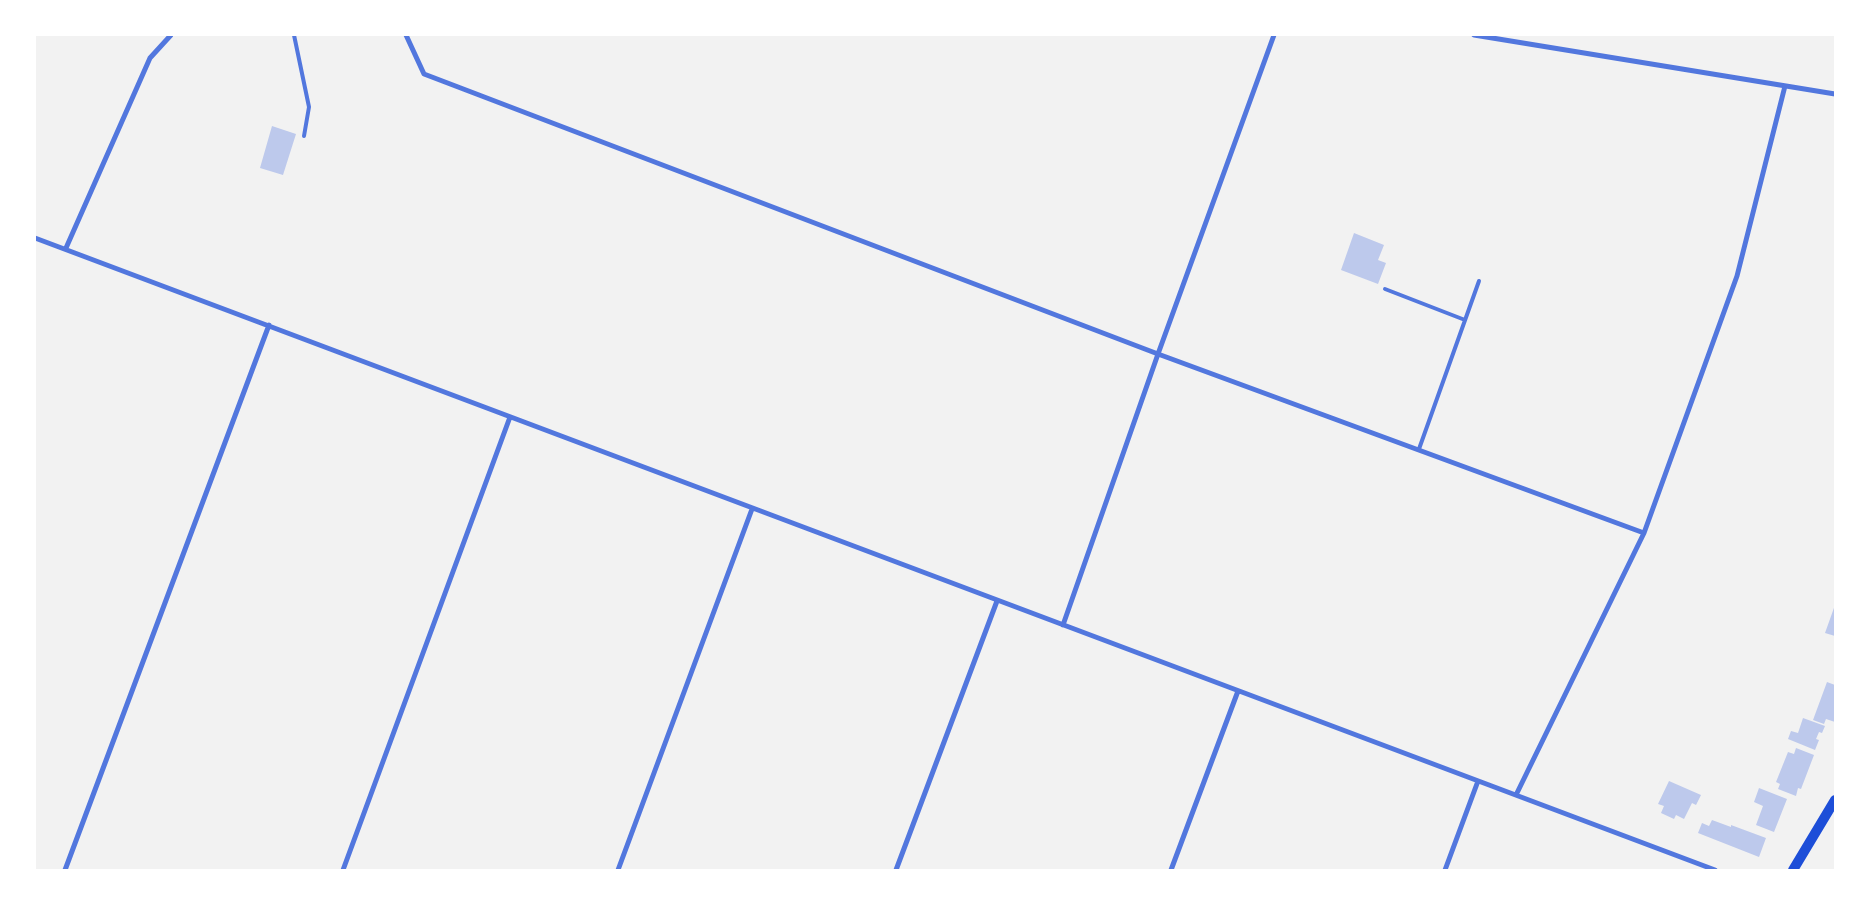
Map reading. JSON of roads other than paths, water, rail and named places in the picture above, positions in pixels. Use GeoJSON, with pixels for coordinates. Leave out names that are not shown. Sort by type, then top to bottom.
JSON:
{"type":"FeatureCollection","features":[{"type":"Feature","properties":{"kind":"main road"},"geometry":{"type":"LineString","coordinates":[[1793,870],[1835,800]]}},
{"type":"Feature","properties":{"kind":"street"},"geometry":{"type":"LineString","coordinates":[[66,248],[150,58],[172,35]]}},
{"type":"Feature","properties":{"kind":"street"},"geometry":{"type":"LineString","coordinates":[[406,35],[424,74],[1158,354],[1419,449],[1644,534]]}},
{"type":"Feature","properties":{"kind":"street"},"geometry":{"type":"LineString","coordinates":[[1063,625],[1158,354],[1274,35]]}},
{"type":"Feature","properties":{"kind":"street"},"geometry":{"type":"LineString","coordinates":[[1474,35],[1835,94]]}},
{"type":"Feature","properties":{"kind":"street"},"geometry":{"type":"LineString","coordinates":[[1516,794],[1644,534],[1737,276],[1785,86]]}},
{"type":"Feature","properties":{"kind":"street"},"geometry":{"type":"LineString","coordinates":[[35,238],[66,248],[752,509],[932,574],[997,601],[1715,870]]}},
{"type":"Feature","properties":{"kind":"street"},"geometry":{"type":"LineString","coordinates":[[65,870],[269,325]]}},
{"type":"Feature","properties":{"kind":"street"},"geometry":{"type":"LineString","coordinates":[[343,870],[510,417]]}},
{"type":"Feature","properties":{"kind":"street"},"geometry":{"type":"LineString","coordinates":[[618,870],[752,509]]}},
{"type":"Feature","properties":{"kind":"street"},"geometry":{"type":"LineString","coordinates":[[896,870],[997,601]]}},
{"type":"Feature","properties":{"kind":"street"},"geometry":{"type":"LineString","coordinates":[[1171,870],[1238,691]]}},
{"type":"Feature","properties":{"kind":"street"},"geometry":{"type":"LineString","coordinates":[[1445,870],[1478,781]]}},
{"type":"Feature","properties":{"kind":"lane"},"geometry":{"type":"LineString","coordinates":[[294,35],[309,107],[304,136]]}},
{"type":"Feature","properties":{"kind":"lane"},"geometry":{"type":"LineString","coordinates":[[1419,449],[1479,281]]}},
{"type":"Feature","properties":{"kind":"lane"},"geometry":{"type":"LineString","coordinates":[[1385,289],[1465,320]]}}]}
